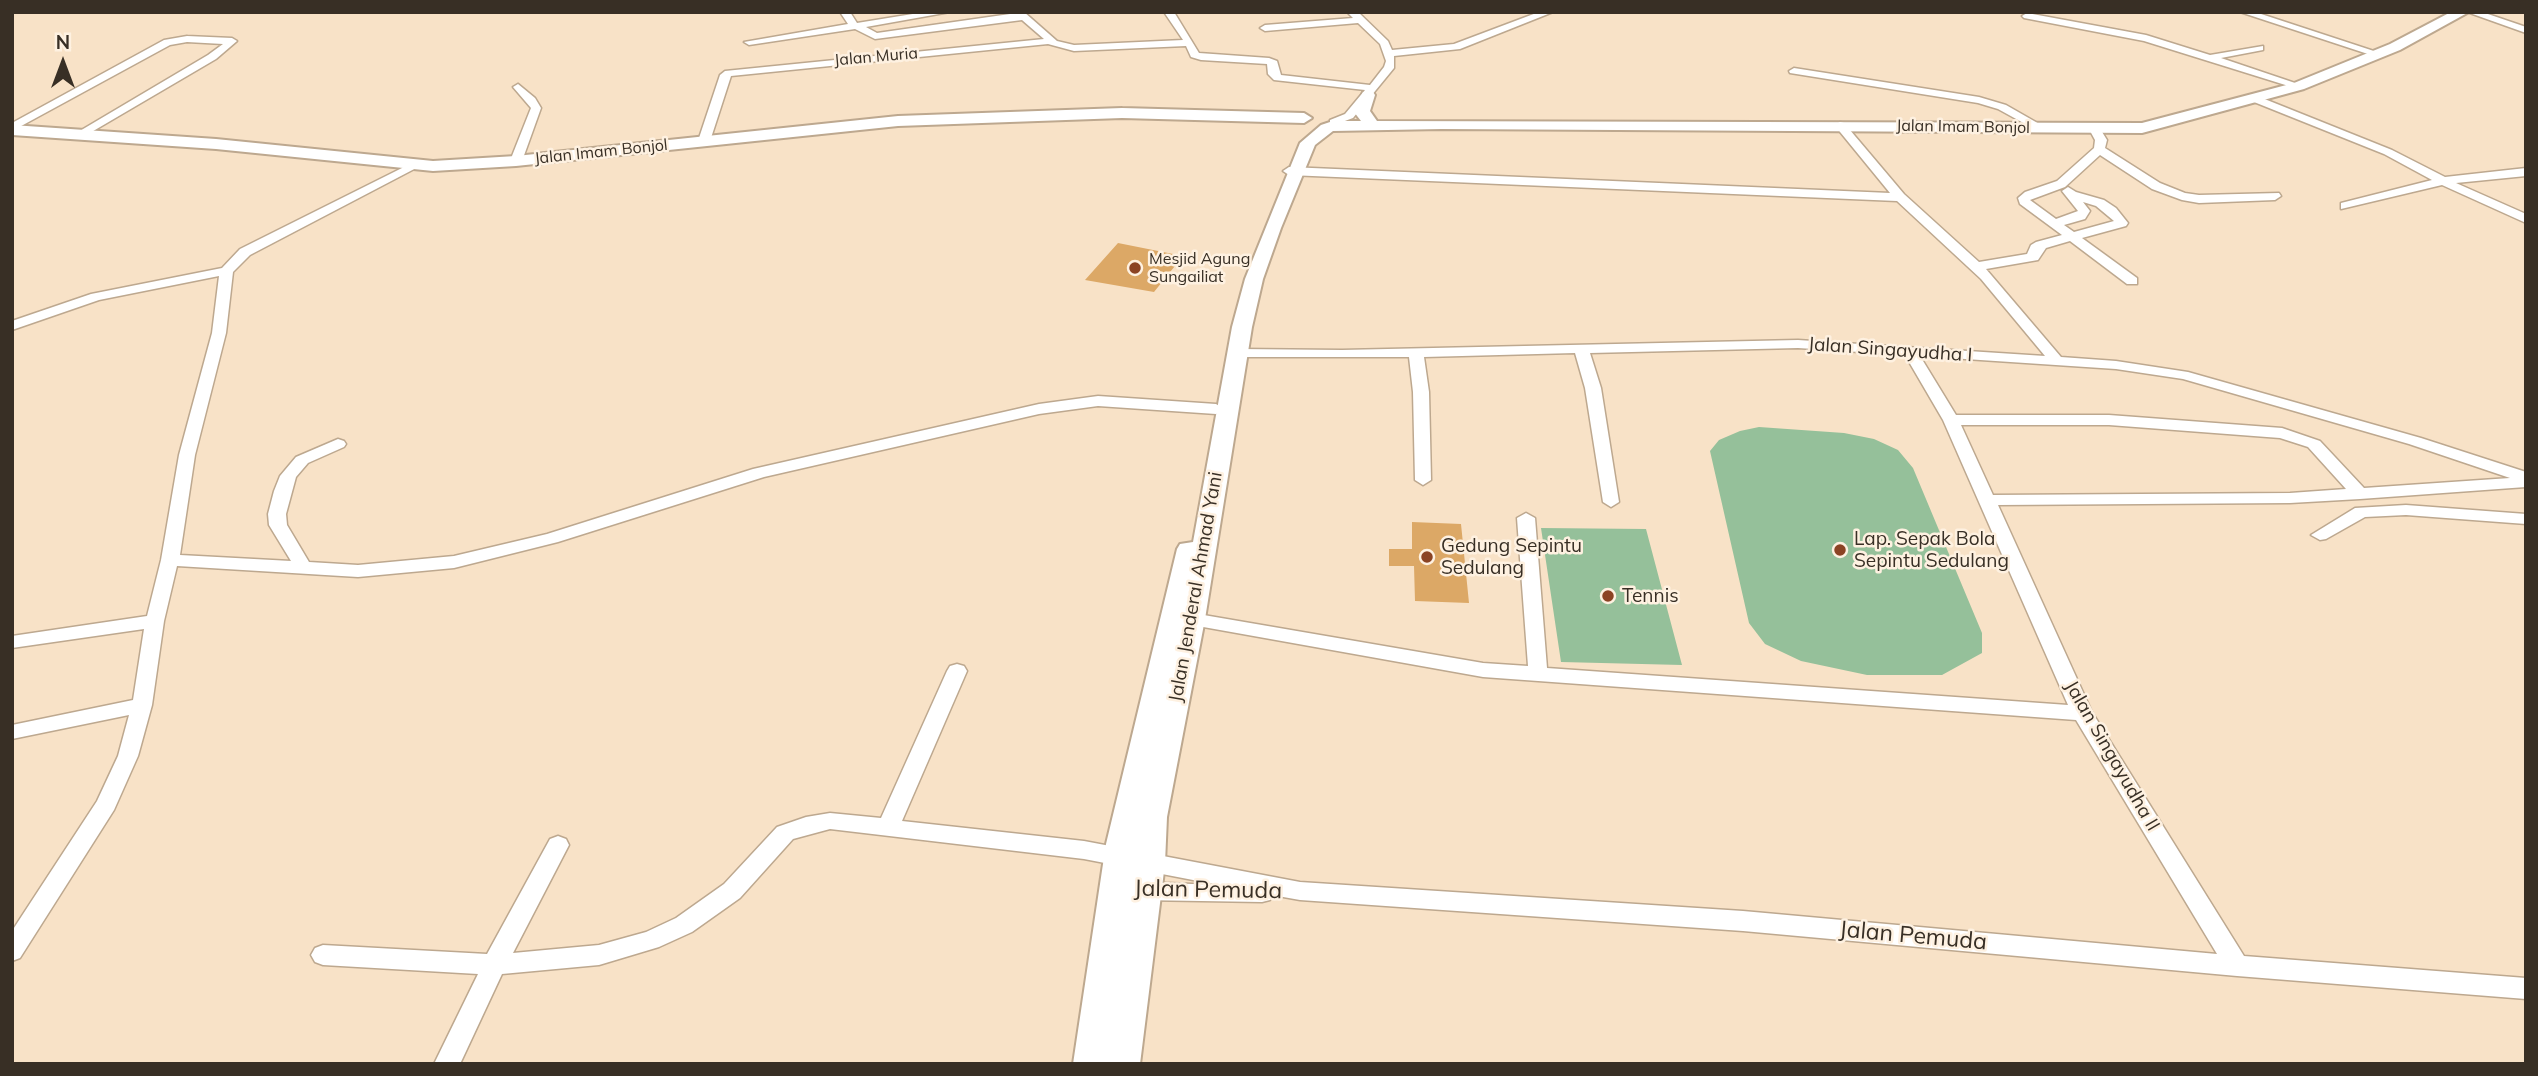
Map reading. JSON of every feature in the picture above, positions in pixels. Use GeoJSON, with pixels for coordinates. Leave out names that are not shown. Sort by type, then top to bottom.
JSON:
{"type":"FeatureCollection","features":[{"type":"Feature","properties":{"kind":"main road","name":"Jalan Imam Bonjol"},"geometry":{"type":"LineString","coordinates":[[12,129],[254,148],[414,166],[516,161],[898,121],[1008,115],[1191,114],[1318,124],[1840,125],[2095,129],[2151,126],[2299,86],[2378,54],[2438,22],[2463,12]]}},
{"type":"Feature","properties":{"kind":"main road"},"geometry":{"type":"LineString","coordinates":[[1369,91],[1362,111],[1370,121]]}},
{"type":"Feature","properties":{"kind":"main road","name":"Jalan Imam Bonjol"},"geometry":{"type":"LineString","coordinates":[[1318,124],[1370,121],[1442,124]]}},
{"type":"Feature","properties":{"kind":"main road","name":"Jalan Jenderal Ahmad Yani"},"geometry":{"type":"LineString","coordinates":[[1091,1064],[1132,874],[1230,321],[1263,226],[1318,124]]}},
{"type":"Feature","properties":{"kind":"main road","name":"Jalan Jenderal Ahmad Yani"},"geometry":{"type":"LineString","coordinates":[[1122,1064],[1132,874],[1152,817],[1192,619],[1242,327],[1254,279],[1294,172]]}},
{"type":"Feature","properties":{"kind":"street"},"geometry":{"type":"LineString","coordinates":[[845,12],[853,24],[870,35],[880,36],[1021,15],[1051,38],[1050,41],[1073,48],[1190,43]]}},
{"type":"Feature","properties":{"kind":"street"},"geometry":{"type":"LineString","coordinates":[[749,41],[945,12]]}},
{"type":"Feature","properties":{"kind":"street"},"geometry":{"type":"LineString","coordinates":[[1169,12],[1195,55],[1269,61],[1273,64],[1273,74],[1278,78],[1369,91]]}},
{"type":"Feature","properties":{"kind":"street"},"geometry":{"type":"LineString","coordinates":[[1318,124],[1349,116],[1389,68],[1391,53],[1382,40],[1352,12]]}},
{"type":"Feature","properties":{"kind":"street"},"geometry":{"type":"LineString","coordinates":[[1391,53],[1456,47],[1548,12]]}},
{"type":"Feature","properties":{"kind":"street"},"geometry":{"type":"LineString","coordinates":[[2245,12],[2378,54]]}},
{"type":"Feature","properties":{"kind":"street"},"geometry":{"type":"LineString","coordinates":[[2472,12],[2526,30]]}},
{"type":"Feature","properties":{"kind":"street"},"geometry":{"type":"LineString","coordinates":[[2027,16],[2146,38],[2299,86]]}},
{"type":"Feature","properties":{"kind":"street"},"geometry":{"type":"LineString","coordinates":[[1265,29],[1360,20]]}},
{"type":"Feature","properties":{"kind":"street"},"geometry":{"type":"LineString","coordinates":[[12,129],[167,42],[187,38],[232,41],[140,100],[79,135]]}},
{"type":"Feature","properties":{"kind":"street","name":"Jalan Muria"},"geometry":{"type":"LineString","coordinates":[[704,141],[725,75],[729,73],[1050,41]]}},
{"type":"Feature","properties":{"kind":"street"},"geometry":{"type":"LineString","coordinates":[[2208,58],[2259,48]]}},
{"type":"Feature","properties":{"kind":"street"},"geometry":{"type":"LineString","coordinates":[[1794,71],[1993,103],[2042,129]]}},
{"type":"Feature","properties":{"kind":"street"},"geometry":{"type":"LineString","coordinates":[[516,161],[536,108],[518,87]]}},
{"type":"Feature","properties":{"kind":"street"},"geometry":{"type":"LineString","coordinates":[[2253,98],[2388,152],[2526,219]]}},
{"type":"Feature","properties":{"kind":"street"},"geometry":{"type":"LineString","coordinates":[[1840,125],[1900,197],[1976,267],[2057,361]]}},
{"type":"Feature","properties":{"kind":"street"},"geometry":{"type":"LineString","coordinates":[[2095,129],[2101,140],[2099,149],[2061,184],[2024,198],[2026,204],[2074,236],[2132,281]]}},
{"type":"Feature","properties":{"kind":"street"},"geometry":{"type":"LineString","coordinates":[[2099,149],[2156,187],[2182,196],[2275,196]]}},
{"type":"Feature","properties":{"kind":"street"},"geometry":{"type":"LineString","coordinates":[[12,326],[96,297],[226,271],[245,252],[414,166]]}},
{"type":"Feature","properties":{"kind":"street"},"geometry":{"type":"LineString","coordinates":[[1294,172],[1900,197]]}},
{"type":"Feature","properties":{"kind":"street"},"geometry":{"type":"LineString","coordinates":[[2345,206],[2444,181],[2526,172]]}},
{"type":"Feature","properties":{"kind":"street"},"geometry":{"type":"LineString","coordinates":[[2056,223],[2081,216],[2084,211],[2061,184]]}},
{"type":"Feature","properties":{"kind":"street"},"geometry":{"type":"LineString","coordinates":[[1976,267],[2033,257],[2036,248],[2041,245],[2119,226],[2122,220],[2094,200],[2071,195]]}},
{"type":"Feature","properties":{"kind":"street"},"geometry":{"type":"LineString","coordinates":[[12,951],[106,804],[128,756],[142,705],[187,455],[219,333],[226,271]]}},
{"type":"Feature","properties":{"kind":"street","name":"Jalan Singayudha I"},"geometry":{"type":"LineString","coordinates":[[1239,353],[1297,355],[1798,344],[2116,365],[2182,375],[2523,474]]}},
{"type":"Feature","properties":{"kind":"street"},"geometry":{"type":"LineString","coordinates":[[1581,348],[1593,388],[1611,502]]}},
{"type":"Feature","properties":{"kind":"street"},"geometry":{"type":"LineString","coordinates":[[1416,351],[1421,392],[1423,480]]}},
{"type":"Feature","properties":{"kind":"street","name":"Jalan Singayudha II"},"geometry":{"type":"LineString","coordinates":[[1909,351],[1951,420],[2082,713],[2236,966]]}},
{"type":"Feature","properties":{"kind":"street"},"geometry":{"type":"LineString","coordinates":[[170,561],[384,571],[454,562],[574,531],[759,473],[1040,408],[1098,401],[1216,408]]}},
{"type":"Feature","properties":{"kind":"street"},"geometry":{"type":"LineString","coordinates":[[1951,420],[2109,420],[2282,433],[2314,444],[2360,494]]}},
{"type":"Feature","properties":{"kind":"street"},"geometry":{"type":"LineString","coordinates":[[304,569],[278,525],[276,514],[282,491],[288,476],[302,460],[338,444]]}},
{"type":"Feature","properties":{"kind":"street"},"geometry":{"type":"LineString","coordinates":[[1988,500],[2167,501],[2360,494],[2523,474]]}},
{"type":"Feature","properties":{"kind":"street"},"geometry":{"type":"LineString","coordinates":[[2320,535],[2361,512],[2406,510],[2526,519]]}},
{"type":"Feature","properties":{"kind":"street"},"geometry":{"type":"LineString","coordinates":[[1526,518],[1538,674]]}},
{"type":"Feature","properties":{"kind":"street"},"geometry":{"type":"LineString","coordinates":[[1192,619],[1483,670],[2082,713]]}},
{"type":"Feature","properties":{"kind":"street"},"geometry":{"type":"LineString","coordinates":[[12,642],[155,621]]}},
{"type":"Feature","properties":{"kind":"street"},"geometry":{"type":"LineString","coordinates":[[889,827],[957,671]]}},
{"type":"Feature","properties":{"kind":"street"},"geometry":{"type":"LineString","coordinates":[[12,732],[142,705]]}},
{"type":"Feature","properties":{"kind":"street","name":"Jalan Pemuda"},"geometry":{"type":"LineString","coordinates":[[323,955],[494,965],[599,955],[651,940],[684,925],[732,891],[785,834],[806,825],[830,821],[889,827],[1132,874],[1218,894],[1300,891],[1743,920],[2236,966],[2526,989]]}},
{"type":"Feature","properties":{"kind":"street"},"geometry":{"type":"LineString","coordinates":[[447,1064],[494,965],[558,845]]}},
{"type":"Feature","properties":{"kind":"green space","name":"Lap. Sepak Bola Sepintu Sedulang"},"geometry":{"type":"Polygon","coordinates":[[[1759,427],[1844,433],[1874,439],[1898,450],[1913,468],[1982,633],[1982,653],[1942,675],[1867,675],[1801,661],[1765,644],[1749,623],[1710,451],[1719,440],[1759,427]]]}},
{"type":"Feature","properties":{"kind":"green space","name":"Tennis"},"geometry":{"type":"Polygon","coordinates":[[[1541,528],[1646,529],[1682,665],[1561,662],[1541,528]]]}},
{"type":"Feature","properties":{"kind":"building","name":"Mesjid Agung Sungailiat"},"geometry":{"type":"Polygon","coordinates":[[[1118,243],[1183,256],[1154,292],[1085,280],[1118,243]]]}},
{"type":"Feature","properties":{"kind":"building","name":"Gedung Sepintu Sedulang"},"geometry":{"type":"Polygon","coordinates":[[[1412,522],[1461,524],[1469,603],[1415,601],[1414,566],[1389,566],[1389,549],[1412,549],[1412,522]]]}},
{"type":"Feature","properties":{"kind":"place","name":"Mesjid Agung Sungailiat"},"geometry":{"type":"Point","coordinates":[1135,268]}},
{"type":"Feature","properties":{"kind":"place","name":"Lap. Sepak Bola Sepintu Sedulang"},"geometry":{"type":"Point","coordinates":[1840,550]}},
{"type":"Feature","properties":{"kind":"place","name":"Gedung Sepintu Sedulang"},"geometry":{"type":"Point","coordinates":[1427,557]}},
{"type":"Feature","properties":{"kind":"place","name":"Tennis"},"geometry":{"type":"Point","coordinates":[1608,596]}}]}
